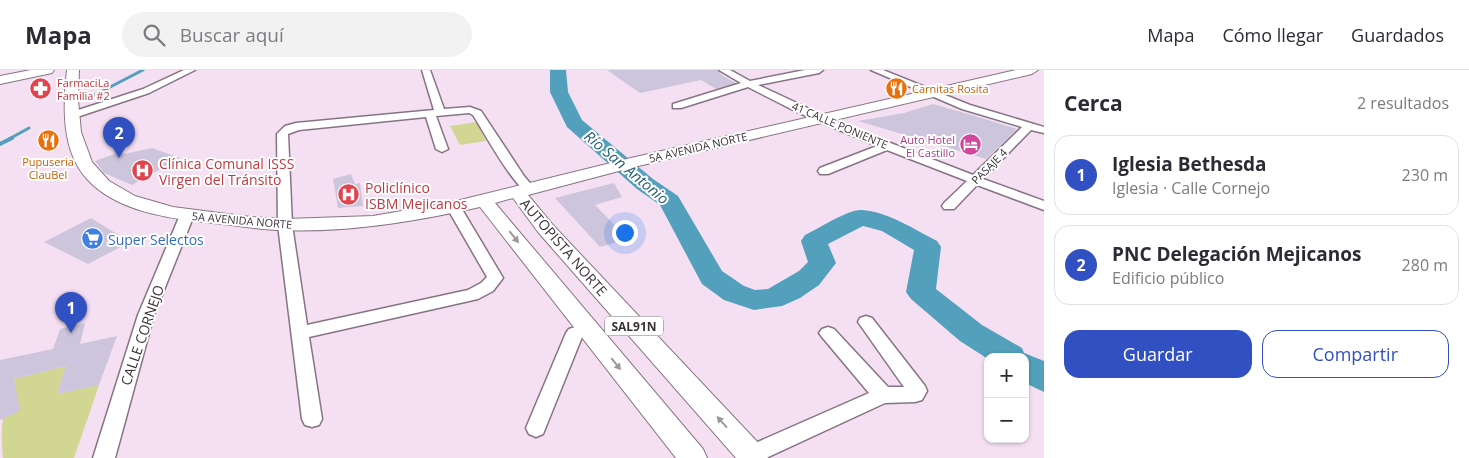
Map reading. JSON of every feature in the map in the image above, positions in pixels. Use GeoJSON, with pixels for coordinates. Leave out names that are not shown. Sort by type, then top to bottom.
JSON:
{"type":"FeatureCollection","features":[{"type":"Feature","properties":{"kind":"main road"},"geometry":{"type":"LineString","coordinates":[[0,80],[48,70]]}},
{"type":"Feature","properties":{"kind":"main road"},"geometry":{"type":"LineString","coordinates":[[73,70],[73,115]]}},
{"type":"Feature","properties":{"kind":"main road","name":"5A AVENIDA NORTE"},"geometry":{"type":"LineString","coordinates":[[73,115],[76,143],[82,160],[94,176],[112,190],[138,202],[187,215],[285,225],[373,220],[453,206],[636,161],[1032,70]]}},
{"type":"Feature","properties":{"kind":"main road","name":"AUTOPISTA NORTE"},"geometry":{"type":"LineString","coordinates":[[522,190],[544,228],[753,456]]}},
{"type":"Feature","properties":{"kind":"main road","name":"SAL91N"},"geometry":{"type":"LineString","coordinates":[[484,199],[693,458]]}},
{"type":"Feature","properties":{"kind":"street"},"geometry":{"type":"LineString","coordinates":[[73,115],[146,91],[191,70]]}},
{"type":"Feature","properties":{"kind":"street"},"geometry":{"type":"LineString","coordinates":[[426,70],[442,149]]}},
{"type":"Feature","properties":{"kind":"street","name":"41 CALLE PONIENTE"},"geometry":{"type":"LineString","coordinates":[[723,70],[820,119],[1044,206]]}},
{"type":"Feature","properties":{"kind":"street"},"geometry":{"type":"LineString","coordinates":[[677,106],[748,84],[819,70]]}},
{"type":"Feature","properties":{"kind":"street"},"geometry":{"type":"LineString","coordinates":[[874,70],[966,107],[1044,130]]}},
{"type":"Feature","properties":{"kind":"street"},"geometry":{"type":"LineString","coordinates":[[312,419],[285,225],[282,134],[284,131],[291,127],[465,109],[476,113],[519,178],[522,190]]}},
{"type":"Feature","properties":{"kind":"street","name":"PASAJE 4"},"geometry":{"type":"LineString","coordinates":[[949,206],[1029,126]]}},
{"type":"Feature","properties":{"kind":"street"},"geometry":{"type":"LineString","coordinates":[[824,171],[888,146]]}},
{"type":"Feature","properties":{"kind":"street"},"geometry":{"type":"LineString","coordinates":[[301,333],[472,294],[487,287],[495,278],[453,206]]}},
{"type":"Feature","properties":{"kind":"street","name":"CALLE CORNEJO"},"geometry":{"type":"LineString","coordinates":[[104,458],[146,315],[187,215]]}},
{"type":"Feature","properties":{"kind":"street"},"geometry":{"type":"LineString","coordinates":[[753,456],[882,394],[915,394],[918,391],[866,322]]}},
{"type":"Feature","properties":{"kind":"street"},"geometry":{"type":"LineString","coordinates":[[536,428],[575,333],[588,329]]}},
{"type":"Feature","properties":{"kind":"street"},"geometry":{"type":"LineString","coordinates":[[828,334],[882,394]]}},
{"type":"Feature","properties":{"kind":"green space"},"geometry":{"type":"Polygon","coordinates":[[[476,122],[486,141],[460,145],[450,126],[476,122]]]}},
{"type":"Feature","properties":{"kind":"green space"},"geometry":{"type":"Polygon","coordinates":[[[66,366],[57,394],[99,385],[74,458],[3,458],[3,417],[14,379],[66,366]]]}},
{"type":"Feature","properties":{"kind":"building"},"geometry":{"type":"Polygon","coordinates":[[[607,70],[717,70],[723,76],[736,83],[716,89],[701,80],[640,93],[607,70]]]}},
{"type":"Feature","properties":{"kind":"building","name":"Auto Hotel El Castillo"},"geometry":{"type":"Polygon","coordinates":[[[933,104],[1017,129],[986,159],[858,121],[904,113],[933,104]]]}},
{"type":"Feature","properties":{"kind":"building"},"geometry":{"type":"Polygon","coordinates":[[[152,148],[180,158],[132,185],[104,173],[95,161],[120,152],[124,154],[152,148]]]}},
{"type":"Feature","properties":{"kind":"building","name":"Policlínico ISBM Mejicanos"},"geometry":{"type":"Polygon","coordinates":[[[351,174],[355,184],[360,183],[363,206],[338,208],[333,179],[351,174]]]}},
{"type":"Feature","properties":{"kind":"building"},"geometry":{"type":"Polygon","coordinates":[[[614,183],[622,197],[595,205],[628,239],[600,247],[555,198],[614,183]]]}},
{"type":"Feature","properties":{"kind":"building","name":"Super Selectos"},"geometry":{"type":"Polygon","coordinates":[[[91,218],[130,242],[88,264],[44,242],[91,218]]]}},
{"type":"Feature","properties":{"kind":"building"},"geometry":{"type":"Polygon","coordinates":[[[85,323],[80,344],[117,336],[99,385],[57,394],[66,366],[14,379],[20,411],[0,420],[0,360],[53,349],[60,329],[85,323]]]}},
{"type":"Feature","properties":{"kind":"waterway"},"geometry":{"type":"LineString","coordinates":[[85,100],[143,70]]}},
{"type":"Feature","properties":{"kind":"waterway","name":"Río San Antonio"},"geometry":{"type":"LineString","coordinates":[[558,70],[559,92],[574,123],[645,184],[670,201],[712,277],[734,293],[754,300],[772,299],[790,291],[809,278],[822,263],[814,241],[861,217],[891,226],[928,247],[921,292],[971,333],[1004,353]]}},
{"type":"Feature","properties":{"kind":"waterway"},"geometry":{"type":"LineString","coordinates":[[9,139],[29,128]]}},
{"type":"Feature","properties":{"kind":"waterway"},"geometry":{"type":"LineString","coordinates":[[0,144],[12,138]]}},
{"type":"Feature","properties":{"kind":"waterway","name":"Río San Antonio"},"geometry":{"type":"LineString","coordinates":[[1029,369],[1044,378]]}},
{"type":"Feature","properties":{"kind":"place","name":"FarmaciLa Familia #2"},"geometry":{"type":"Point","coordinates":[41,88]}},
{"type":"Feature","properties":{"kind":"place","name":"Carnitas Rosita"},"geometry":{"type":"Point","coordinates":[896,88]}},
{"type":"Feature","properties":{"kind":"place","name":"Pupuseria ClauBel"},"geometry":{"type":"Point","coordinates":[48,140]}},
{"type":"Feature","properties":{"kind":"place","name":"Auto Hotel El Castillo"},"geometry":{"type":"Point","coordinates":[971,145]}},
{"type":"Feature","properties":{"kind":"place","name":"PNC Delegación Mejicanos"},"geometry":{"type":"Point","coordinates":[119,158]}},
{"type":"Feature","properties":{"kind":"place","name":"Clínica Comunal ISSS Virgen del Tránsito"},"geometry":{"type":"Point","coordinates":[143,171]}},
{"type":"Feature","properties":{"kind":"place","name":"Policlínico ISBM Mejicanos"},"geometry":{"type":"Point","coordinates":[349,195]}},
{"type":"Feature","properties":{"kind":"place","name":"Super Selectos"},"geometry":{"type":"Point","coordinates":[92,239]}},
{"type":"Feature","properties":{"kind":"place","name":"Iglesia Bethesda"},"geometry":{"type":"Point","coordinates":[71,333]}}]}
